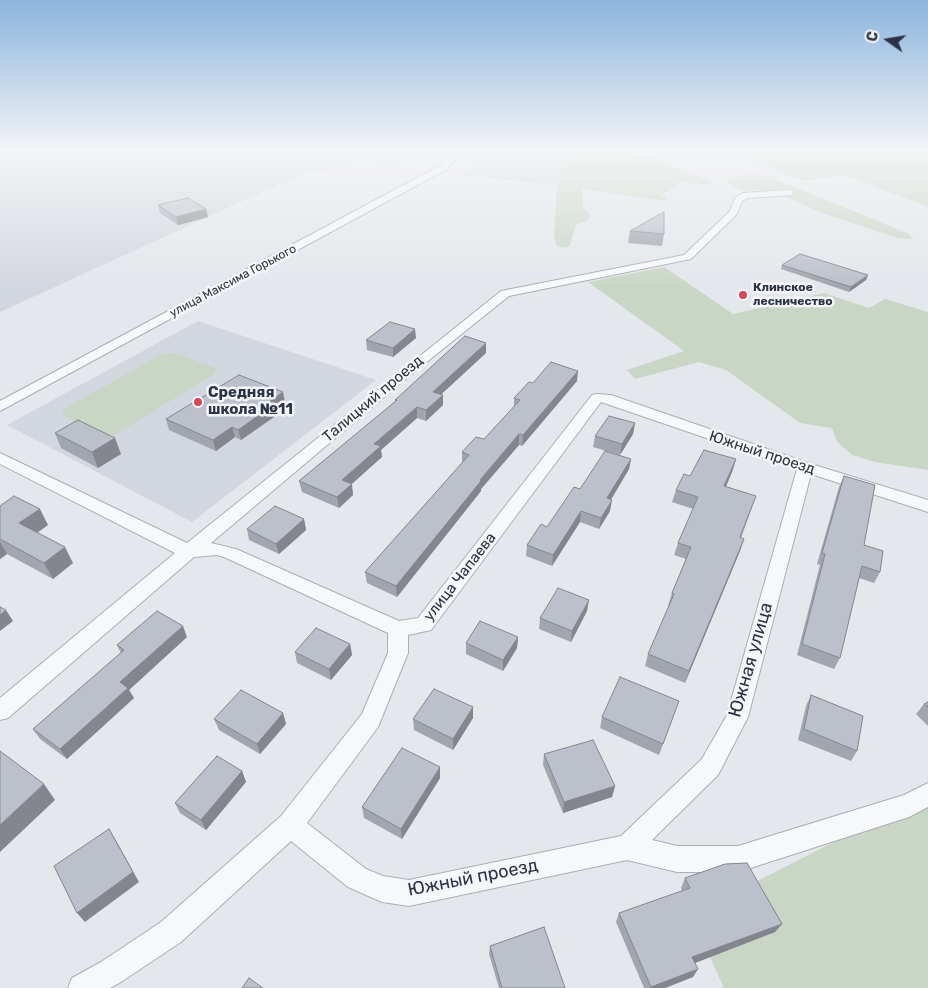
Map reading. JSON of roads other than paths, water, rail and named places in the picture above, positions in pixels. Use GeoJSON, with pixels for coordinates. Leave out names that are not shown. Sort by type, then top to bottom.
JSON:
{"type":"FeatureCollection","features":[{"type":"Feature","properties":{"kind":"street","name":"улица Максима Горького"},"geometry":{"type":"LineString","coordinates":[[0,407],[392,195]]}},
{"type":"Feature","properties":{"kind":"street","name":"Талицкий проезд"},"geometry":{"type":"LineString","coordinates":[[0,711],[98,626],[398,378],[505,293],[687,257],[734,212],[738,200],[746,195]]}},
{"type":"Feature","properties":{"kind":"street","name":"Южный проезд"},"geometry":{"type":"LineString","coordinates":[[597,398],[606,398],[805,468],[928,506]]}},
{"type":"Feature","properties":{"kind":"street","name":"улица Чапаева"},"geometry":{"type":"LineString","coordinates":[[398,629],[424,624],[597,398]]}},
{"type":"Feature","properties":{"kind":"street"},"geometry":{"type":"LineString","coordinates":[[0,458],[189,552],[216,549],[230,553],[398,629],[398,653],[370,720],[290,826],[171,932],[111,972],[82,988]]}},
{"type":"Feature","properties":{"kind":"street","name":"Южная улица"},"geometry":{"type":"LineString","coordinates":[[627,847],[710,767],[737,717],[805,468]]}},
{"type":"Feature","properties":{"kind":"street","name":"Южный проезд"},"geometry":{"type":"LineString","coordinates":[[290,826],[356,878],[382,889],[410,893],[627,847],[677,859],[738,859],[909,805],[928,794]]}},
{"type":"Feature","properties":{"kind":"place","name":"Клинское лесничество"},"geometry":{"type":"Point","coordinates":[743,295]}},
{"type":"Feature","properties":{"kind":"place","name":"Средняя школа №11"},"geometry":{"type":"Point","coordinates":[198,402]}}]}
